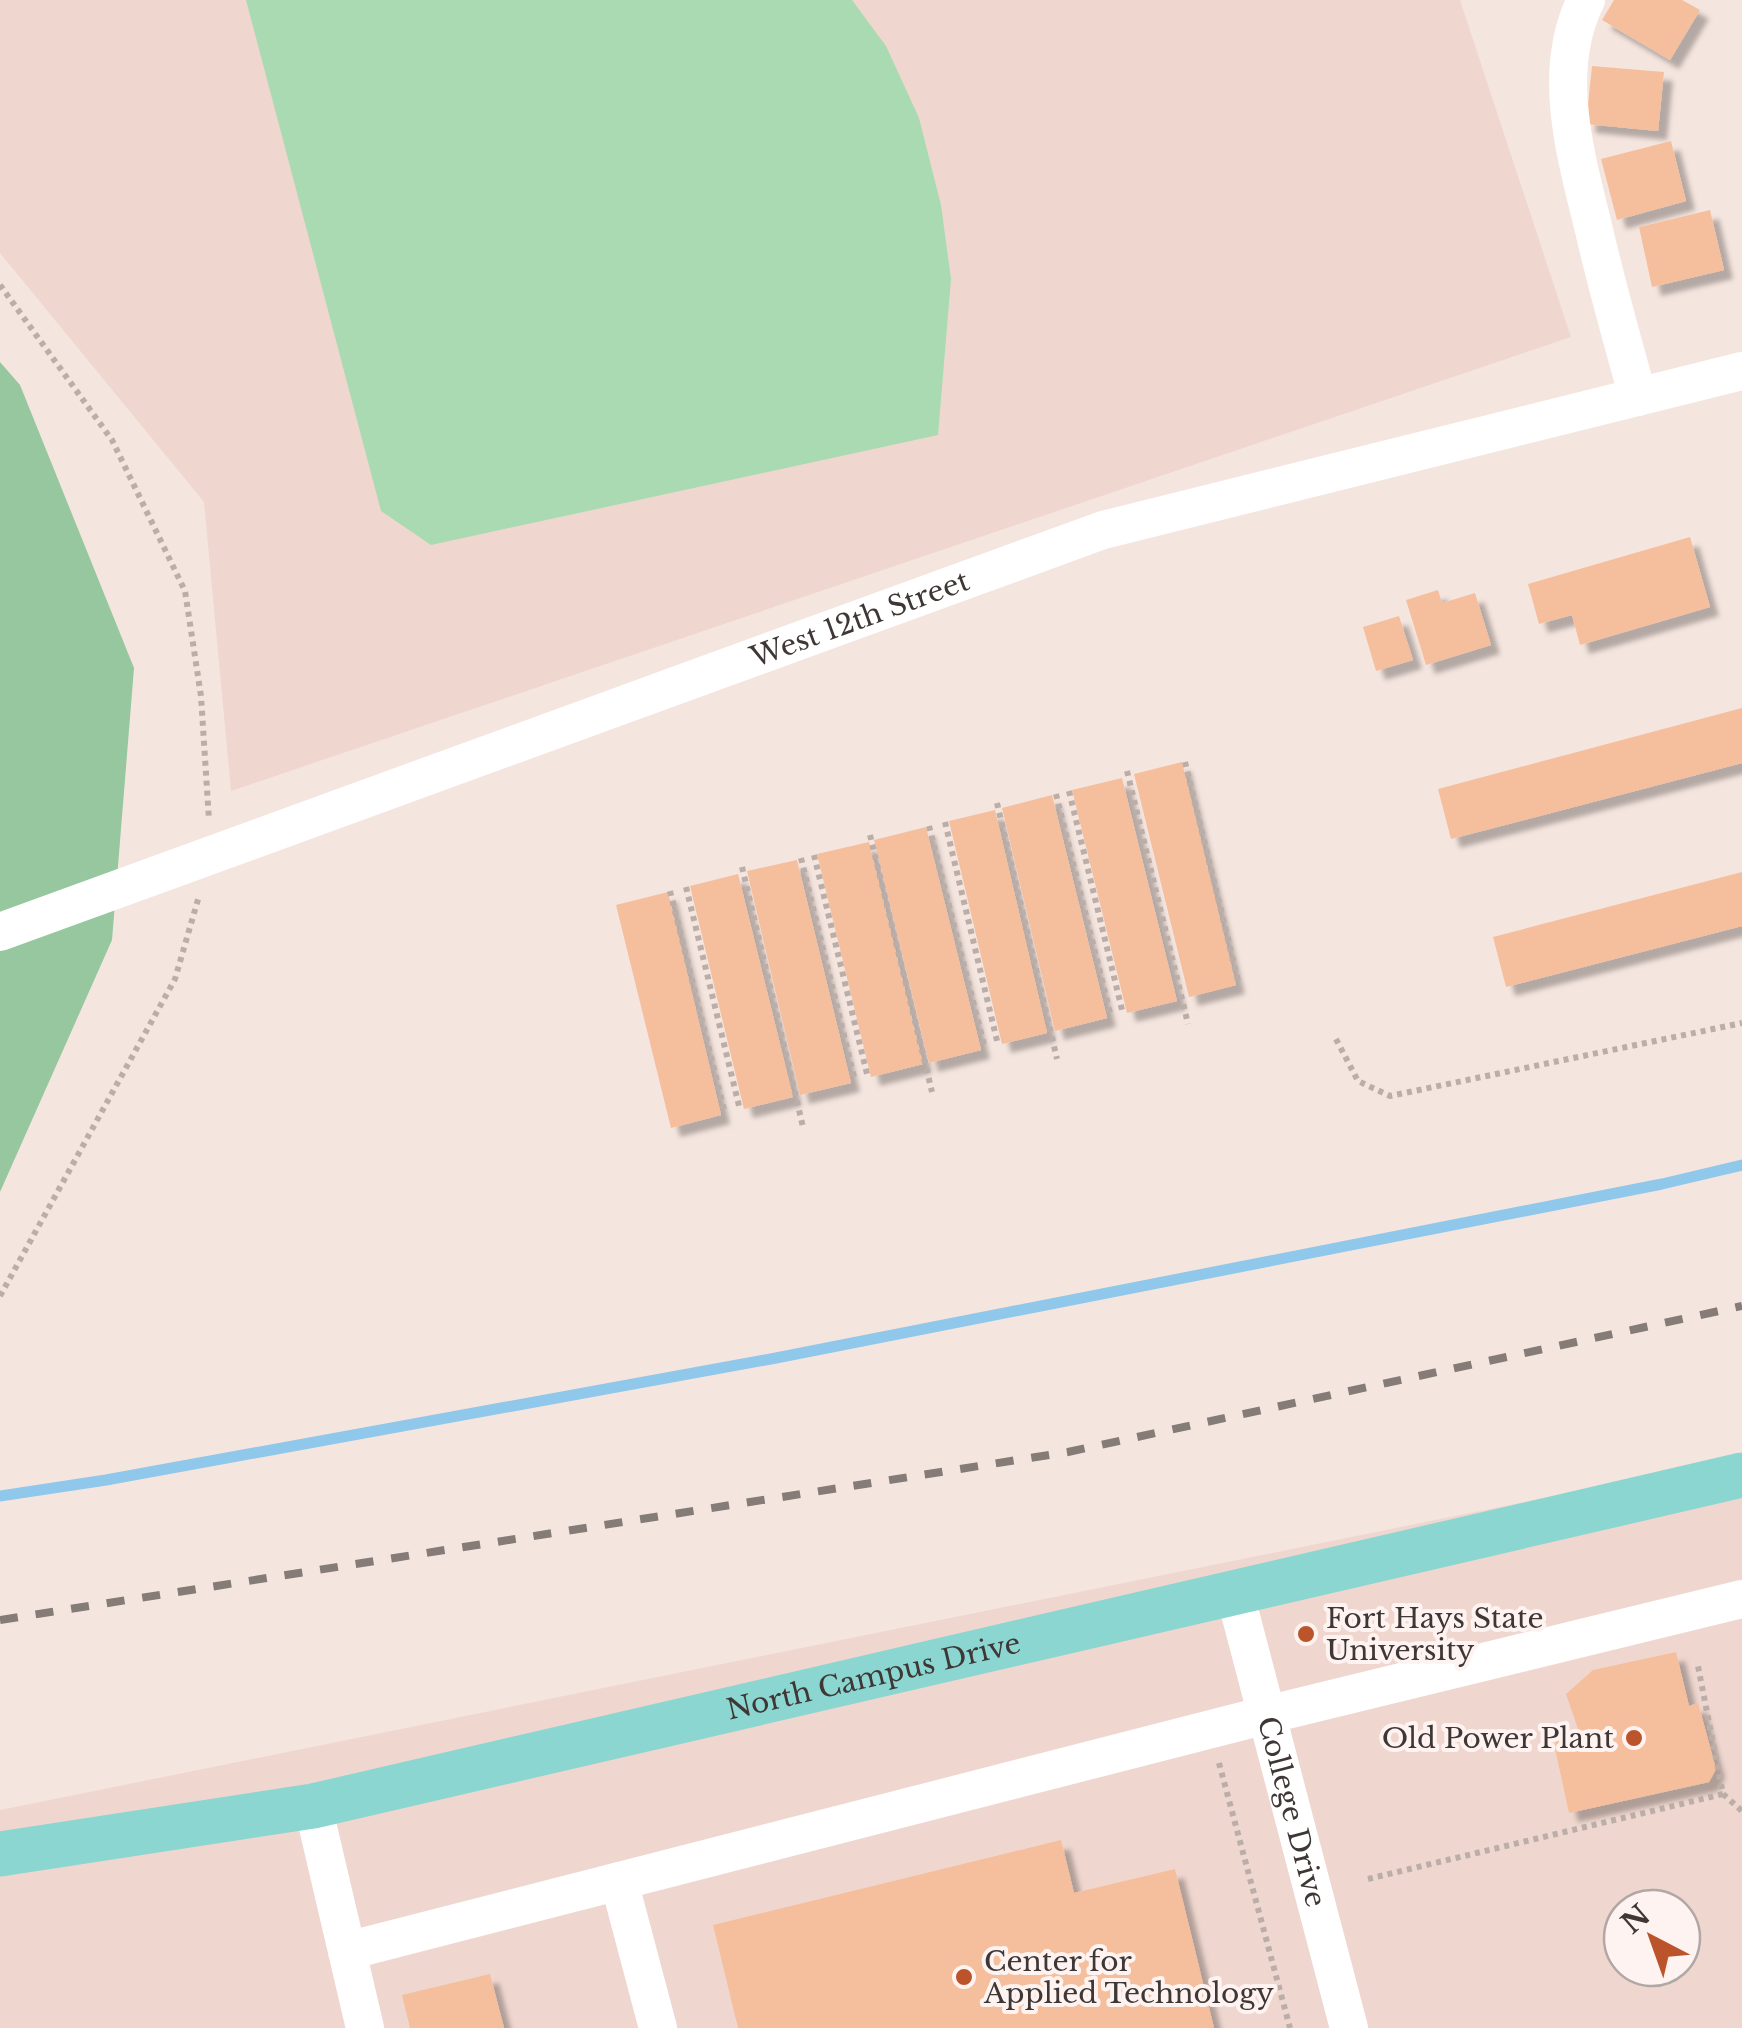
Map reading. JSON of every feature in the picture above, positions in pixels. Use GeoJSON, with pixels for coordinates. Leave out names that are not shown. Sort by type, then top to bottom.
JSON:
{"type":"FeatureCollection","features":[{"type":"Feature","properties":{"kind":"main road","name":"North Campus Drive"},"geometry":{"type":"LineString","coordinates":[[0,1854],[313,1806],[1742,1475]]}},
{"type":"Feature","properties":{"kind":"street"},"geometry":{"type":"LineString","coordinates":[[1586,0],[1570,46],[1568,108],[1597,244],[1638,397]]}},
{"type":"Feature","properties":{"kind":"street","name":"West 12th Street"},"geometry":{"type":"LineString","coordinates":[[0,932],[1103,530],[1742,371]]}},
{"type":"Feature","properties":{"kind":"street","name":"College Drive"},"geometry":{"type":"LineString","coordinates":[[1235,1594],[1348,2028]]}},
{"type":"Feature","properties":{"kind":"street"},"geometry":{"type":"LineString","coordinates":[[347,1951],[1210,1729],[1742,1598]]}},
{"type":"Feature","properties":{"kind":"street"},"geometry":{"type":"LineString","coordinates":[[313,1806],[365,2028]]}},
{"type":"Feature","properties":{"kind":"street"},"geometry":{"type":"LineString","coordinates":[[619,1881],[658,2028]]}},
{"type":"Feature","properties":{"kind":"path"},"geometry":{"type":"LineString","coordinates":[[0,285],[112,440],[185,591],[200,696],[211,852],[175,979],[0,1296]]}},
{"type":"Feature","properties":{"kind":"path"},"geometry":{"type":"LineString","coordinates":[[1185,762],[1202,812],[1239,985]]}},
{"type":"Feature","properties":{"kind":"path"},"geometry":{"type":"LineString","coordinates":[[1128,771],[1188,1024]]}},
{"type":"Feature","properties":{"kind":"path"},"geometry":{"type":"LineString","coordinates":[[1069,791],[1123,1014]]}},
{"type":"Feature","properties":{"kind":"path"},"geometry":{"type":"LineString","coordinates":[[1056,794],[1111,1017]]}},
{"type":"Feature","properties":{"kind":"path"},"geometry":{"type":"LineString","coordinates":[[997,803],[1057,1059]]}},
{"type":"Feature","properties":{"kind":"path"},"geometry":{"type":"LineString","coordinates":[[945,822],[998,1045]]}},
{"type":"Feature","properties":{"kind":"path"},"geometry":{"type":"LineString","coordinates":[[929,826],[985,1049]]}},
{"type":"Feature","properties":{"kind":"path"},"geometry":{"type":"LineString","coordinates":[[870,835],[932,1092]]}},
{"type":"Feature","properties":{"kind":"path"},"geometry":{"type":"LineString","coordinates":[[1068,846],[1082,843]]}},
{"type":"Feature","properties":{"kind":"path"},"geometry":{"type":"LineString","coordinates":[[814,854],[868,1078]]}},
{"type":"Feature","properties":{"kind":"path"},"geometry":{"type":"LineString","coordinates":[[802,858],[855,1081]]}},
{"type":"Feature","properties":{"kind":"path"},"geometry":{"type":"LineString","coordinates":[[742,868],[803,1127]]}},
{"type":"Feature","properties":{"kind":"path"},"geometry":{"type":"LineString","coordinates":[[942,879],[957,875]]}},
{"type":"Feature","properties":{"kind":"path"},"geometry":{"type":"LineString","coordinates":[[686,888],[740,1110]]}},
{"type":"Feature","properties":{"kind":"path"},"geometry":{"type":"LineString","coordinates":[[670,891],[726,1114]]}},
{"type":"Feature","properties":{"kind":"path"},"geometry":{"type":"LineString","coordinates":[[1084,908],[1096,904]]}},
{"type":"Feature","properties":{"kind":"path"},"geometry":{"type":"LineString","coordinates":[[814,912],[827,908]]}},
{"type":"Feature","properties":{"kind":"path"},"geometry":{"type":"LineString","coordinates":[[958,940],[972,936]]}},
{"type":"Feature","properties":{"kind":"path"},"geometry":{"type":"LineString","coordinates":[[684,946],[699,942]]}},
{"type":"Feature","properties":{"kind":"path"},"geometry":{"type":"LineString","coordinates":[[1098,969],[1112,966]]}},
{"type":"Feature","properties":{"kind":"path"},"geometry":{"type":"LineString","coordinates":[[829,974],[842,970]]}},
{"type":"Feature","properties":{"kind":"path"},"geometry":{"type":"LineString","coordinates":[[974,1002],[986,999]]}},
{"type":"Feature","properties":{"kind":"path"},"geometry":{"type":"LineString","coordinates":[[699,1008],[714,1004]]}},
{"type":"Feature","properties":{"kind":"path"},"geometry":{"type":"LineString","coordinates":[[1336,1039],[1358,1081],[1390,1096],[1742,1023]]}},
{"type":"Feature","properties":{"kind":"path"},"geometry":{"type":"LineString","coordinates":[[844,1036],[857,1033]]}},
{"type":"Feature","properties":{"kind":"path"},"geometry":{"type":"LineString","coordinates":[[714,1070],[729,1066]]}},
{"type":"Feature","properties":{"kind":"path"},"geometry":{"type":"LineString","coordinates":[[1698,1666],[1723,1794],[1742,1810]]}},
{"type":"Feature","properties":{"kind":"path"},"geometry":{"type":"LineString","coordinates":[[1210,1729],[1290,2028]]}},
{"type":"Feature","properties":{"kind":"path"},"geometry":{"type":"LineString","coordinates":[[1368,1879],[1723,1794]]}},
{"type":"Feature","properties":{"kind":"shaded area"},"geometry":{"type":"Polygon","coordinates":[[[0,0],[1460,0],[1571,337],[231,791],[204,502],[0,253],[0,0]]]}},
{"type":"Feature","properties":{"kind":"shaded area","name":"Fort Hays State University"},"geometry":{"type":"Polygon","coordinates":[[[1742,1458],[1742,2028],[0,2028],[0,1810],[1742,1458]]]}},
{"type":"Feature","properties":{"kind":"green space"},"geometry":{"type":"Polygon","coordinates":[[[246,0],[852,0],[886,46],[919,118],[941,205],[951,279],[938,435],[431,545],[381,511],[246,0]]]}},
{"type":"Feature","properties":{"kind":"green space"},"geometry":{"type":"Polygon","coordinates":[[[0,362],[20,385],[134,668],[112,940],[0,1192],[0,362]]]}},
{"type":"Feature","properties":{"kind":"building"},"geometry":{"type":"Polygon","coordinates":[[[1614,0],[1682,0],[1700,10],[1670,60],[1602,20],[1614,0]]]}},
{"type":"Feature","properties":{"kind":"building"},"geometry":{"type":"Polygon","coordinates":[[[1592,66],[1664,72],[1658,131],[1586,124],[1592,66]]]}},
{"type":"Feature","properties":{"kind":"building"},"geometry":{"type":"Polygon","coordinates":[[[1671,141],[1686,201],[1617,220],[1601,159],[1671,141]]]}},
{"type":"Feature","properties":{"kind":"building"},"geometry":{"type":"Polygon","coordinates":[[[1710,210],[1724,270],[1652,287],[1639,227],[1710,210]]]}},
{"type":"Feature","properties":{"kind":"building"},"geometry":{"type":"Polygon","coordinates":[[[1690,537],[1710,607],[1580,645],[1572,615],[1539,624],[1528,584],[1690,537]]]}},
{"type":"Feature","properties":{"kind":"building"},"geometry":{"type":"Polygon","coordinates":[[[1438,590],[1442,603],[1475,593],[1491,645],[1426,665],[1406,600],[1438,590]]]}},
{"type":"Feature","properties":{"kind":"building"},"geometry":{"type":"Polygon","coordinates":[[[1399,616],[1413,660],[1376,671],[1363,627],[1399,616]]]}},
{"type":"Feature","properties":{"kind":"building"},"geometry":{"type":"Polygon","coordinates":[[[1742,708],[1742,763],[1451,839],[1438,789],[1742,708]]]}},
{"type":"Feature","properties":{"kind":"building"},"geometry":{"type":"Polygon","coordinates":[[[1182,762],[1236,985],[1189,997],[1134,774],[1182,762]]]}},
{"type":"Feature","properties":{"kind":"building"},"geometry":{"type":"Polygon","coordinates":[[[1122,778],[1177,1001],[1127,1013],[1072,790],[1122,778]]]}},
{"type":"Feature","properties":{"kind":"building"},"geometry":{"type":"Polygon","coordinates":[[[1052,795],[1107,1018],[1055,1031],[1002,808],[1052,795]]]}},
{"type":"Feature","properties":{"kind":"building"},"geometry":{"type":"Polygon","coordinates":[[[995,810],[1047,1033],[1002,1044],[949,821],[995,810]]]}},
{"type":"Feature","properties":{"kind":"building"},"geometry":{"type":"Polygon","coordinates":[[[926,827],[981,1050],[929,1063],[874,840],[926,827]]]}},
{"type":"Feature","properties":{"kind":"building"},"geometry":{"type":"Polygon","coordinates":[[[869,842],[923,1064],[871,1077],[817,854],[869,842]]]}},
{"type":"Feature","properties":{"kind":"building"},"geometry":{"type":"Polygon","coordinates":[[[797,860],[851,1083],[800,1095],[747,871],[797,860]]]}},
{"type":"Feature","properties":{"kind":"building"},"geometry":{"type":"Polygon","coordinates":[[[1742,872],[1742,926],[1506,987],[1493,937],[1742,872]]]}},
{"type":"Feature","properties":{"kind":"building"},"geometry":{"type":"Polygon","coordinates":[[[738,874],[793,1097],[744,1109],[690,886],[738,874]]]}},
{"type":"Feature","properties":{"kind":"building"},"geometry":{"type":"Polygon","coordinates":[[[668,892],[721,1115],[671,1128],[616,905],[668,892]]]}},
{"type":"Feature","properties":{"kind":"building","name":"Old Power Plant"},"geometry":{"type":"Polygon","coordinates":[[[1676,1652],[1689,1706],[1698,1703],[1716,1769],[1709,1782],[1569,1813],[1554,1744],[1566,1732],[1578,1729],[1566,1694],[1593,1670],[1676,1652]]]}},
{"type":"Feature","properties":{"kind":"building","name":"Center for Applied Technology"},"geometry":{"type":"Polygon","coordinates":[[[1061,1840],[1074,1893],[1175,1869],[1214,2028],[738,2028],[713,1925],[1061,1840]]]}},
{"type":"Feature","properties":{"kind":"building"},"geometry":{"type":"Polygon","coordinates":[[[490,1974],[504,2028],[410,2028],[402,1995],[490,1974]]]}},
{"type":"Feature","properties":{"kind":"waterway"},"geometry":{"type":"LineString","coordinates":[[0,1496],[776,1358],[1742,1165]]}},
{"type":"Feature","properties":{"kind":"railway"},"geometry":{"type":"LineString","coordinates":[[0,1620],[1068,1452],[1742,1306]]}},
{"type":"Feature","properties":{"kind":"place","name":"Fort Hays State University"},"geometry":{"type":"Point","coordinates":[1306,1634]}},
{"type":"Feature","properties":{"kind":"place","name":"Old Power Plant"},"geometry":{"type":"Point","coordinates":[1634,1738]}},
{"type":"Feature","properties":{"kind":"place","name":"Center for Applied Technology"},"geometry":{"type":"Point","coordinates":[964,1977]}}]}
